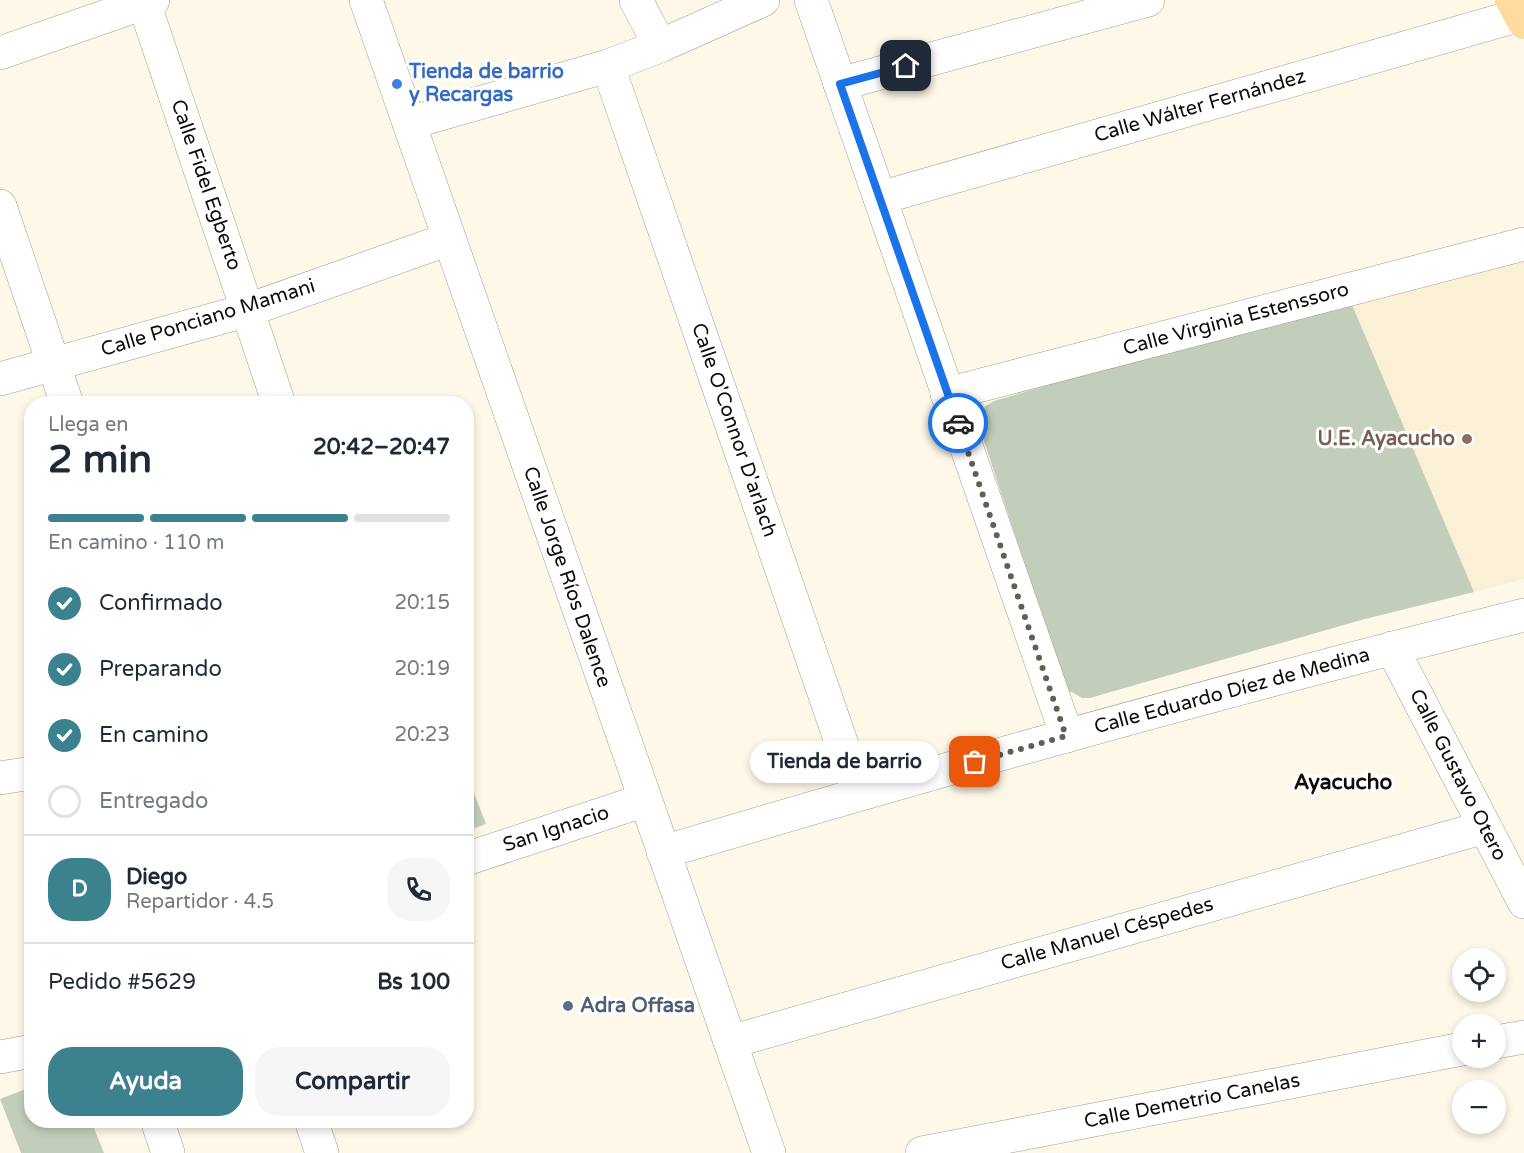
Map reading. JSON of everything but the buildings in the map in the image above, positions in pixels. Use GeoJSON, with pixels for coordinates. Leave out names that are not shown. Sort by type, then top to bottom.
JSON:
{"type":"FeatureCollection","features":[{"type":"Feature","properties":{"kind":"street","name":"Calle Jorge Ríos Dalence"},"geometry":{"type":"LineString","coordinates":[[366,0],[769,1153]]}},
{"type":"Feature","properties":{"kind":"street"},"geometry":{"type":"LineString","coordinates":[[636,0],[660,46]]}},
{"type":"Feature","properties":{"kind":"street"},"geometry":{"type":"LineString","coordinates":[[409,123],[608,66],[660,46],[763,0]]}},
{"type":"Feature","properties":{"kind":"street"},"geometry":{"type":"LineString","coordinates":[[811,0],[1066,736]]}},
{"type":"Feature","properties":{"kind":"street"},"geometry":{"type":"LineString","coordinates":[[840,84],[1148,0]]}},
{"type":"Feature","properties":{"kind":"street"},"geometry":{"type":"LineString","coordinates":[[0,53],[147,1]]}},
{"type":"Feature","properties":{"kind":"street","name":"Calle Fidel Egberto"},"geometry":{"type":"LineString","coordinates":[[147,1],[276,396]]}},
{"type":"Feature","properties":{"kind":"street","name":"Calle Wálter Fernández"},"geometry":{"type":"LineString","coordinates":[[880,198],[1519,13]]}},
{"type":"Feature","properties":{"kind":"street","name":"Calle O'Connor D'arlach"},"geometry":{"type":"LineString","coordinates":[[608,66],[859,794]]}},
{"type":"Feature","properties":{"kind":"street"},"geometry":{"type":"LineString","coordinates":[[0,206],[64,396]]}},
{"type":"Feature","properties":{"kind":"street","name":"Calle Ponciano Mamani"},"geometry":{"type":"LineString","coordinates":[[0,379],[248,310],[449,239]]}},
{"type":"Feature","properties":{"kind":"street","name":"Calle Virginia Estenssoro"},"geometry":{"type":"LineString","coordinates":[[947,394],[1524,244]]}},
{"type":"Feature","properties":{"kind":"street","name":"Calle Eduardo Díez de Medina"},"geometry":{"type":"LineString","coordinates":[[663,852],[1066,736],[1392,648],[1524,615]]}},
{"type":"Feature","properties":{"kind":"street","name":"Calle Gustavo Otero"},"geometry":{"type":"LineString","coordinates":[[1392,648],[1524,902]]}},
{"type":"Feature","properties":{"kind":"street"},"geometry":{"type":"LineString","coordinates":[[0,778],[24,774]]}},
{"type":"Feature","properties":{"kind":"street","name":"San Ignacio"},"geometry":{"type":"LineString","coordinates":[[474,856],[645,800]]}},
{"type":"Feature","properties":{"kind":"street","name":"Calle Manuel Céspedes"},"geometry":{"type":"LineString","coordinates":[[730,1042],[1485,827]]}},
{"type":"Feature","properties":{"kind":"street"},"geometry":{"type":"LineString","coordinates":[[1506,1040],[1524,1037]]}},
{"type":"Feature","properties":{"kind":"street","name":"Calle Demetrio Canelas"},"geometry":{"type":"LineString","coordinates":[[922,1153],[1452,1050]]}},
{"type":"Feature","properties":{"kind":"street"},"geometry":{"type":"LineString","coordinates":[[0,1057],[24,1052]]}},
{"type":"Feature","properties":{"kind":"street"},"geometry":{"type":"LineString","coordinates":[[160,1128],[168,1153]]}},
{"type":"Feature","properties":{"kind":"street"},"geometry":{"type":"LineString","coordinates":[[314,1128],[322,1153]]}},
{"type":"Feature","properties":{"kind":"shaded area","name":"U.E. Ayacucho"},"geometry":{"type":"Polygon","coordinates":[[[1524,255],[1524,579],[1474,592],[1350,300],[1524,255]]]}},
{"type":"Feature","properties":{"kind":"green space"},"geometry":{"type":"Polygon","coordinates":[[[1350,300],[1474,592],[1361,620],[1090,698],[1082,698],[1072,692],[1067,693],[980,429],[981,411],[997,400],[1350,300]]]}},
{"type":"Feature","properties":{"kind":"green space"},"geometry":{"type":"Polygon","coordinates":[[[474,793],[486,824],[474,828],[474,793]]]}},
{"type":"Feature","properties":{"kind":"green space"},"geometry":{"type":"Polygon","coordinates":[[[24,1090],[24,1128],[94,1128],[104,1153],[21,1153],[0,1099],[24,1090]]]}},
{"type":"Feature","properties":{"kind":"way so far"},"geometry":{"type":"LineString","coordinates":[[958,423],[1066,736],[975,762]]}},
{"type":"Feature","properties":{"kind":"place","name":"Tienda de barrio y Recargas"},"geometry":{"type":"Point","coordinates":[397,84]}},
{"type":"Feature","properties":{"kind":"place","name":"U.E. Ayacucho"},"geometry":{"type":"Point","coordinates":[1467,439]}},
{"type":"Feature","properties":{"kind":"place","name":"Tienda de barrio"},"geometry":{"type":"Point","coordinates":[975,762]}},
{"type":"Feature","properties":{"kind":"place","name":"Adra Offasa"},"geometry":{"type":"Point","coordinates":[568,1006]}},
{"type":"Feature","properties":{"kind":"district","name":"Ayacucho"},"geometry":{"type":"Point","coordinates":[1343,782]}},
{"type":"Feature","properties":{"kind":"route"},"geometry":{"type":"LineString","coordinates":[[906,66],[840,84],[958,423]]}}]}
